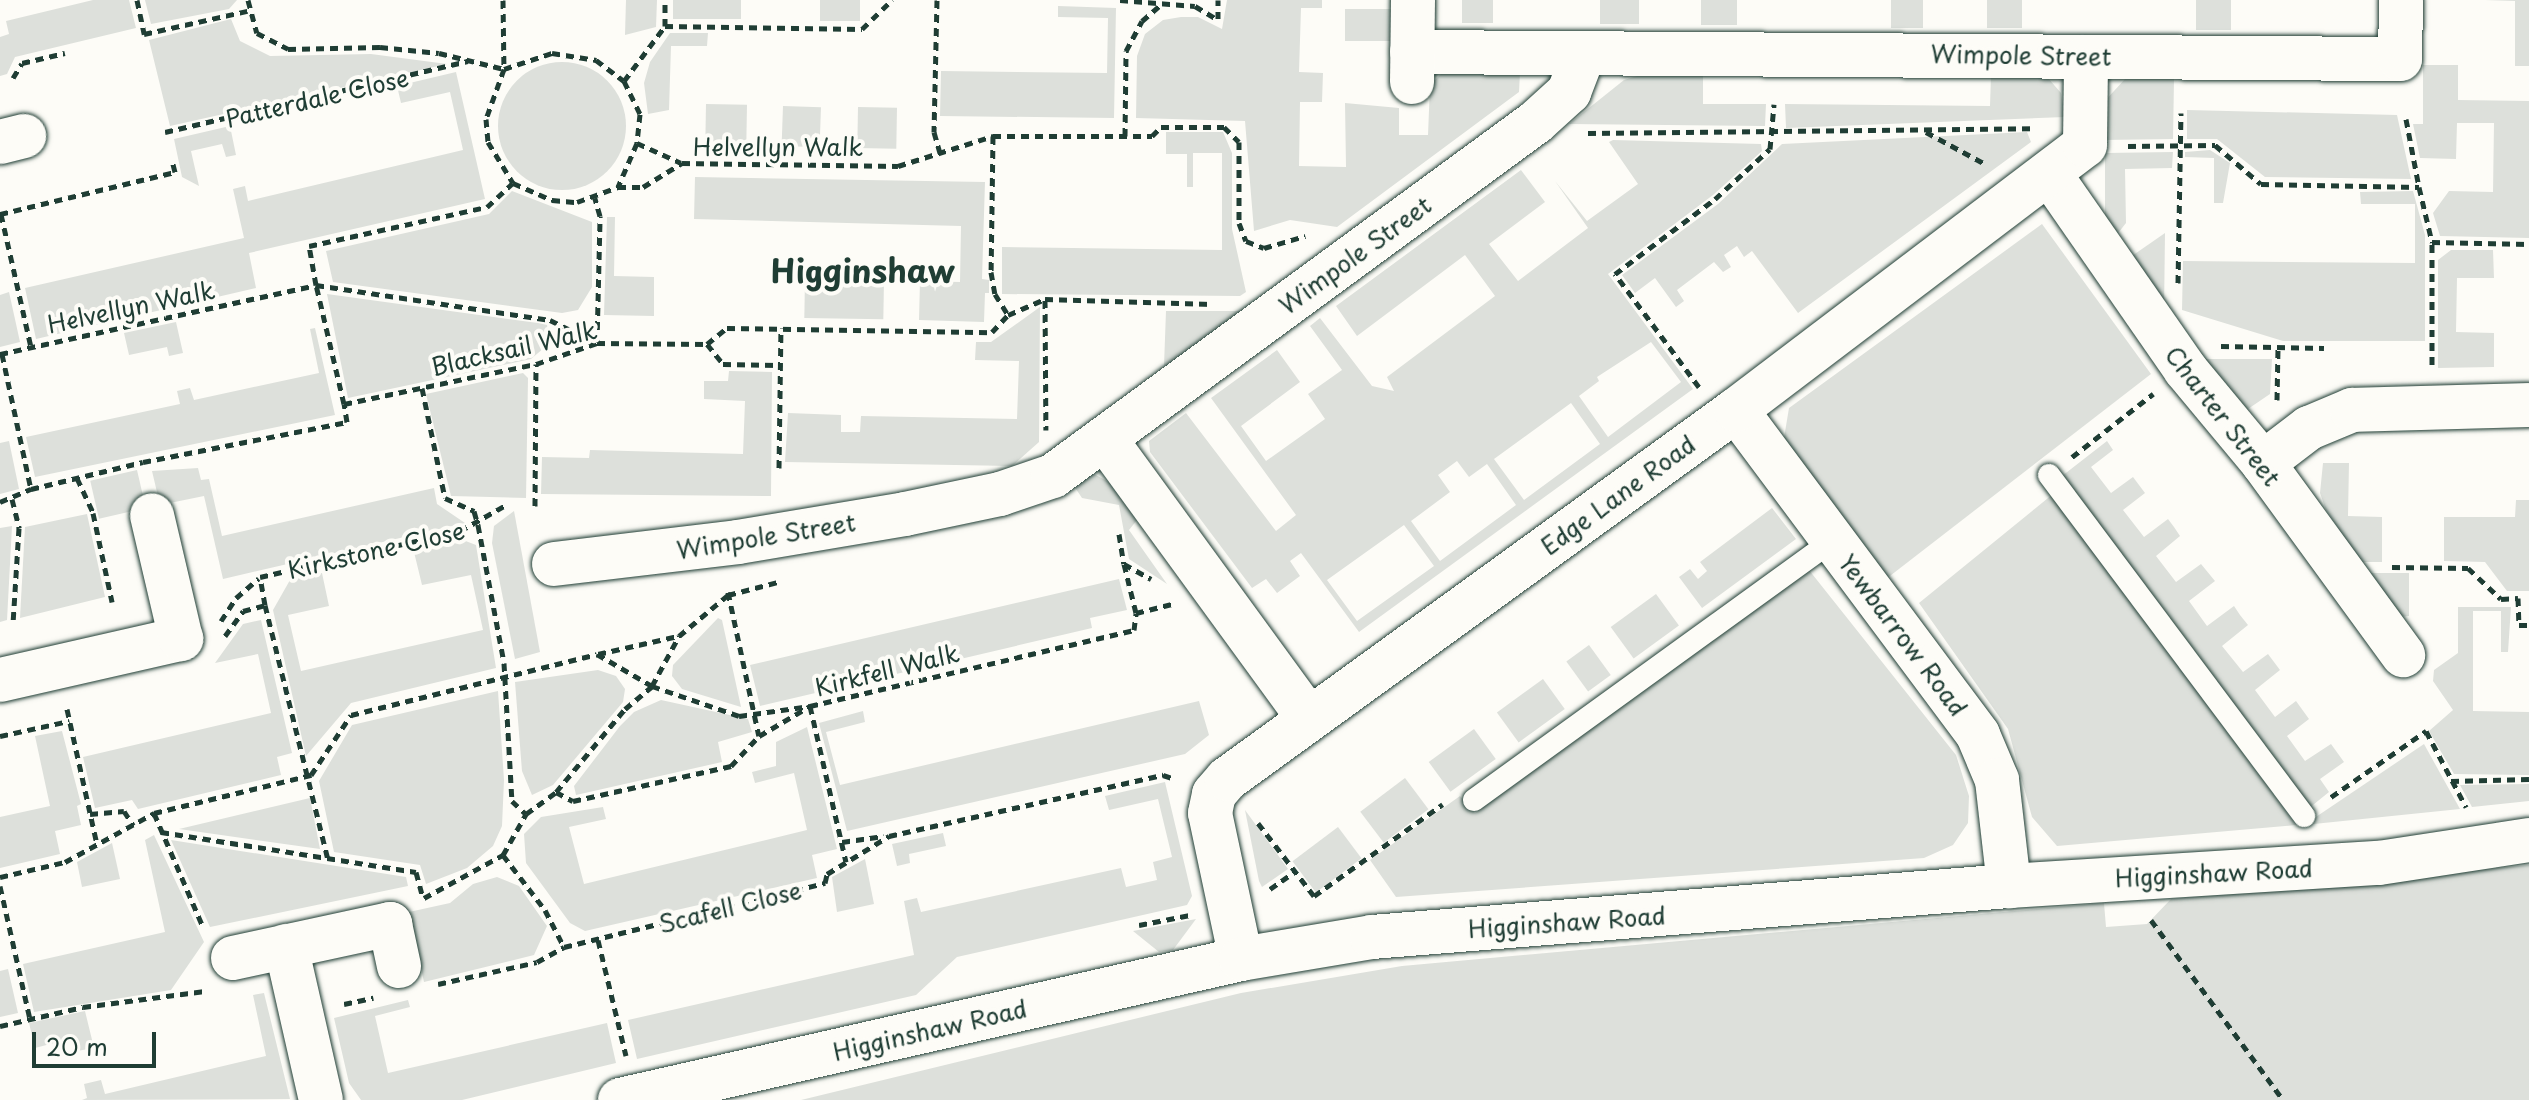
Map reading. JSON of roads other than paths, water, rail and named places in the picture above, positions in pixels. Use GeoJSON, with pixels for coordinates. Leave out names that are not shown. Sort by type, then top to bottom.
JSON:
{"type":"FeatureCollection","features":[{"type":"Feature","properties":{"kind":"street","name":"Wimpole Street"},"geometry":{"type":"LineString","coordinates":[[1413,0],[1412,67],[1583,55],[2400,59],[2401,0]]}},
{"type":"Feature","properties":{"kind":"street","name":"Wimpole Street"},"geometry":{"type":"LineString","coordinates":[[554,564],[738,542],[1000,494],[1053,476],[1536,122],[1569,92],[1583,55]]}},
{"type":"Feature","properties":{"kind":"street","name":"Edge Lane Road"},"geometry":{"type":"LineString","coordinates":[[1241,959],[1213,827],[1308,717],[1719,401],[2085,145],[2086,57]]}},
{"type":"Feature","properties":{"kind":"street","name":"Charter Street"},"geometry":{"type":"LineString","coordinates":[[2049,173],[2200,357],[2263,463],[2403,655]]}},
{"type":"Feature","properties":{"kind":"street","name":"Yewbarrow Road"},"geometry":{"type":"LineString","coordinates":[[1719,401],[1832,541],[1990,759],[2009,886]]}},
{"type":"Feature","properties":{"kind":"street"},"geometry":{"type":"LineString","coordinates":[[2263,463],[2309,428],[2352,410],[2431,405],[2529,405]]}},
{"type":"Feature","properties":{"kind":"street"},"geometry":{"type":"LineString","coordinates":[[1105,439],[1308,717]]}},
{"type":"Feature","properties":{"kind":"street"},"geometry":{"type":"LineString","coordinates":[[0,680],[181,639],[152,515]]}},
{"type":"Feature","properties":{"kind":"street","name":"Higginshaw Road"},"geometry":{"type":"LineString","coordinates":[[625,1084],[1241,959],[1372,937],[2009,886],[2379,863],[2529,840]]}},
{"type":"Feature","properties":{"kind":"street"},"geometry":{"type":"LineString","coordinates":[[219,960],[390,924],[403,983]]}},
{"type":"Feature","properties":{"kind":"street"},"geometry":{"type":"LineString","coordinates":[[286,946],[321,1100]]}},
{"type":"Feature","properties":{"kind":"lane"},"geometry":{"type":"LineString","coordinates":[[2049,475],[2304,816]]}},
{"type":"Feature","properties":{"kind":"lane"},"geometry":{"type":"LineString","coordinates":[[1474,800],[1832,541]]}},
{"type":"Feature","properties":{"kind":"district","name":"Higginshaw"},"geometry":{"type":"Point","coordinates":[863,270]}}]}
